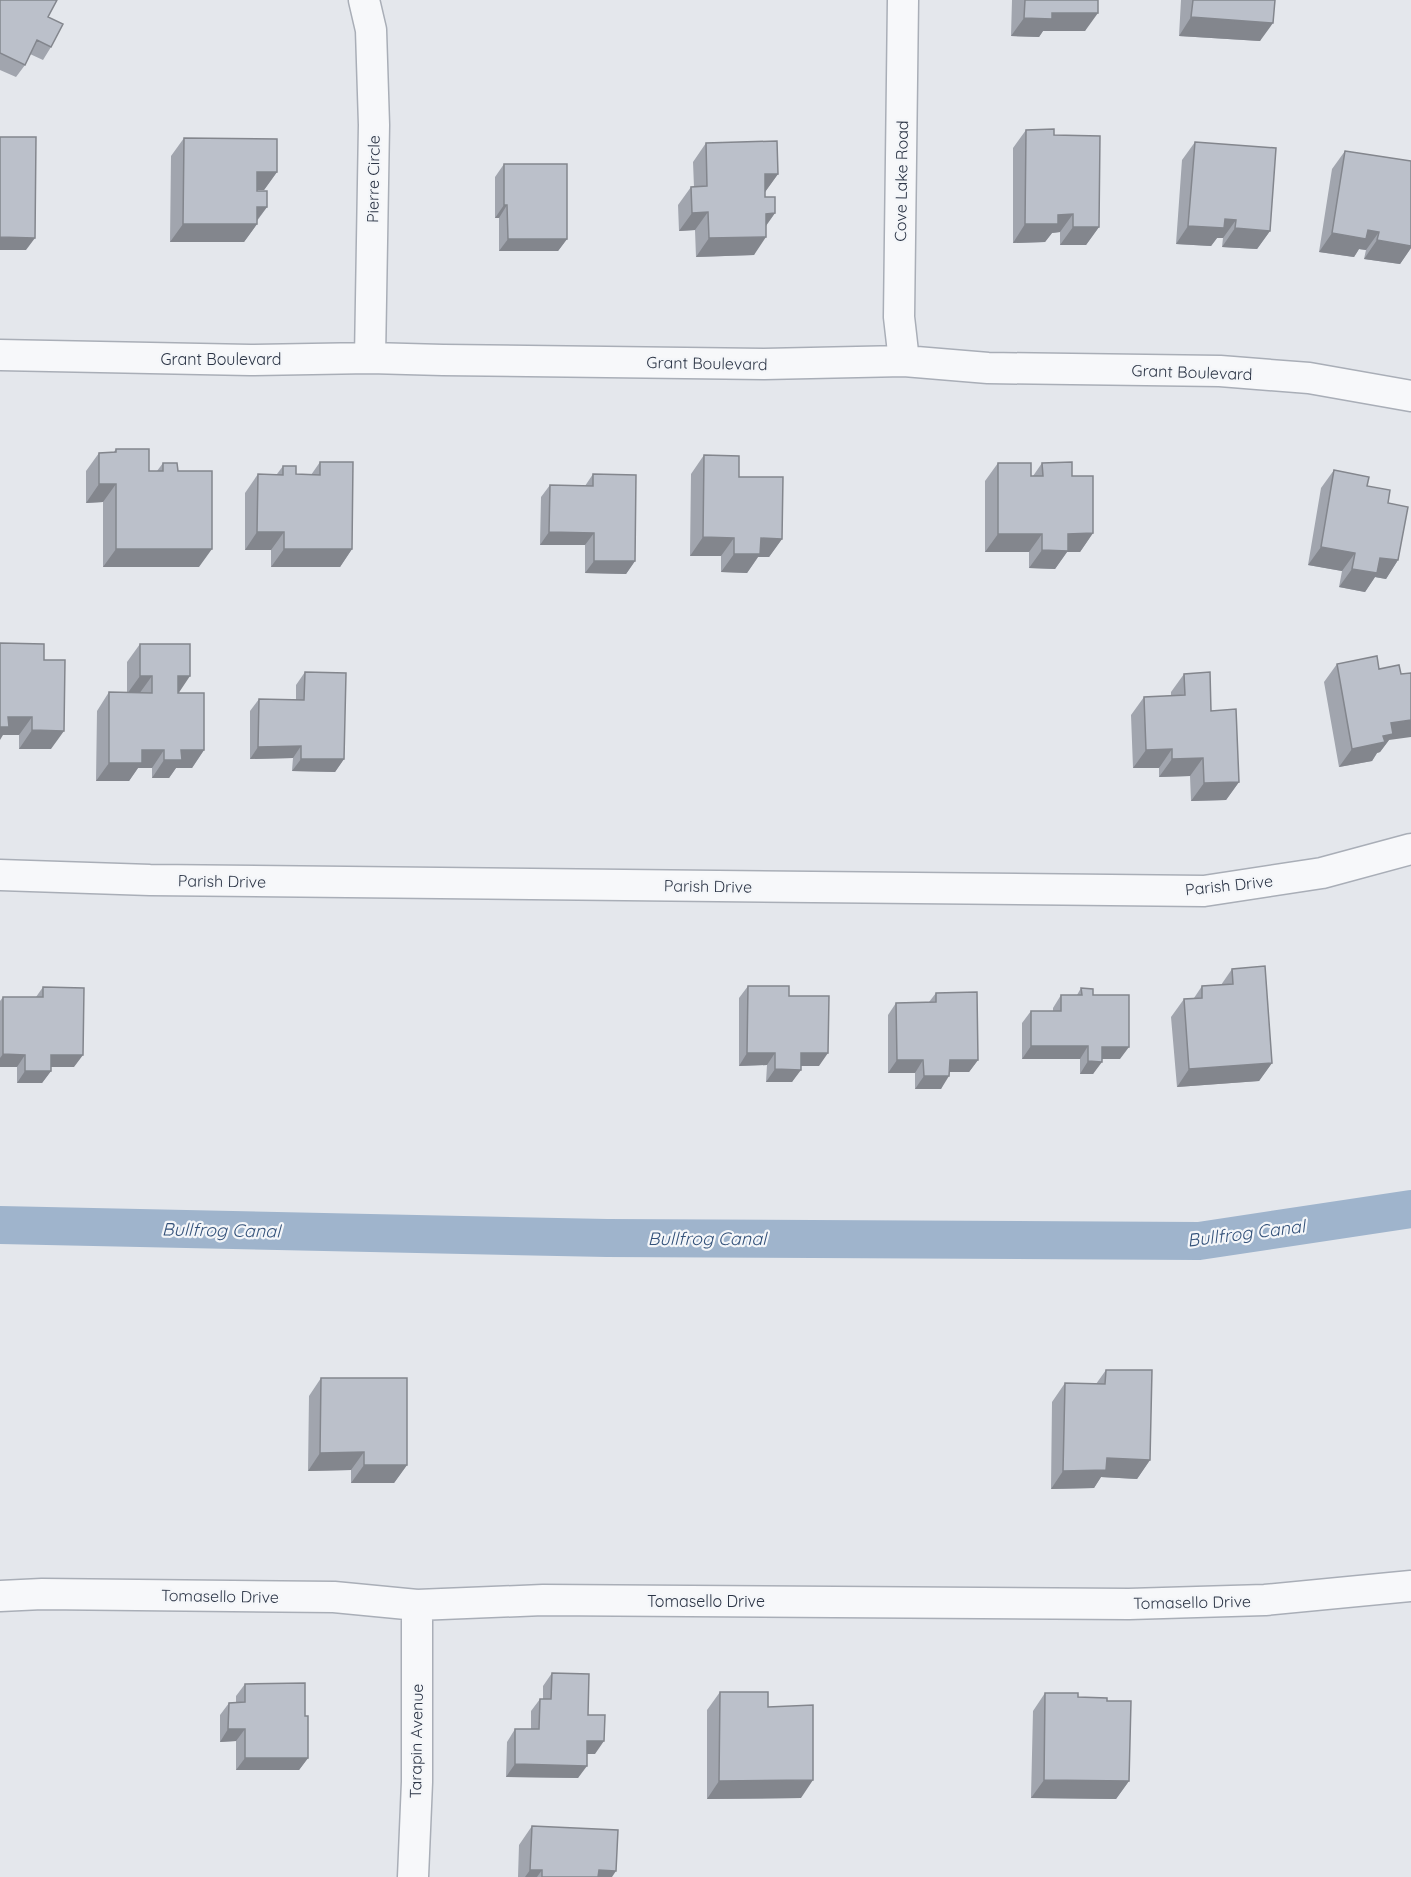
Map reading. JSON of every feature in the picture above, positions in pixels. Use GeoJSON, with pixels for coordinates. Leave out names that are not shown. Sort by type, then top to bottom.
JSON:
{"type":"FeatureCollection","features":[{"type":"Feature","properties":{"kind":"street","name":"Pierre Circle"},"geometry":{"type":"LineString","coordinates":[[364,0],[371,30],[374,125],[370,358]]}},
{"type":"Feature","properties":{"kind":"street","name":"Cove Lake Road"},"geometry":{"type":"LineString","coordinates":[[903,0],[899,317],[903,361]]}},
{"type":"Feature","properties":{"kind":"street","name":"Grant Boulevard"},"geometry":{"type":"LineString","coordinates":[[0,355],[250,360],[370,358],[764,364],[903,361],[988,368],[1220,371],[1310,378],[1411,396]]}},
{"type":"Feature","properties":{"kind":"street","name":"Parish Drive"},"geometry":{"type":"LineString","coordinates":[[0,875],[150,880],[1204,891],[1322,873],[1411,849]]}},
{"type":"Feature","properties":{"kind":"street","name":"Tomasello Drive"},"geometry":{"type":"LineString","coordinates":[[0,1596],[42,1594],[334,1597],[417,1605],[543,1600],[1129,1604],[1264,1600],[1411,1586]]}},
{"type":"Feature","properties":{"kind":"street","name":"Tarapin Avenue"},"geometry":{"type":"LineString","coordinates":[[413,1877],[417,1782],[417,1605]]}},
{"type":"Feature","properties":{"kind":"building"},"geometry":{"type":"Polygon","coordinates":[[[0,0],[57,0],[48,17],[63,24],[51,47],[37,40],[25,65],[0,53],[0,0]]]}},
{"type":"Feature","properties":{"kind":"building"},"geometry":{"type":"Polygon","coordinates":[[[1025,0],[1098,0],[1098,13],[1052,13],[1052,19],[1024,18],[1025,0]]]}},
{"type":"Feature","properties":{"kind":"building"},"geometry":{"type":"Polygon","coordinates":[[[1193,0],[1275,0],[1273,23],[1191,17],[1193,0]]]}},
{"type":"Feature","properties":{"kind":"building"},"geometry":{"type":"Polygon","coordinates":[[[1054,129],[1054,135],[1100,136],[1099,227],[1073,227],[1073,214],[1058,215],[1058,224],[1025,224],[1026,130],[1054,129]]]}},
{"type":"Feature","properties":{"kind":"building"},"geometry":{"type":"Polygon","coordinates":[[[0,137],[36,137],[35,238],[0,237],[0,137]]]}},
{"type":"Feature","properties":{"kind":"building"},"geometry":{"type":"Polygon","coordinates":[[[184,138],[277,139],[277,172],[257,172],[257,191],[267,191],[267,207],[257,207],[257,224],[183,224],[184,138]]]}},
{"type":"Feature","properties":{"kind":"building"},"geometry":{"type":"Polygon","coordinates":[[[777,141],[778,174],[765,174],[765,197],[775,197],[775,213],[766,214],[766,237],[709,238],[708,212],[692,213],[691,187],[707,186],[706,143],[777,141]]]}},
{"type":"Feature","properties":{"kind":"building"},"geometry":{"type":"Polygon","coordinates":[[[1195,142],[1276,148],[1270,231],[1235,228],[1236,220],[1225,219],[1224,228],[1188,226],[1195,142]]]}},
{"type":"Feature","properties":{"kind":"building"},"geometry":{"type":"Polygon","coordinates":[[[1345,151],[1411,161],[1411,246],[1377,240],[1379,232],[1368,230],[1366,239],[1332,233],[1345,151]]]}},
{"type":"Feature","properties":{"kind":"building"},"geometry":{"type":"Polygon","coordinates":[[[504,164],[567,164],[567,239],[508,239],[507,205],[504,205],[504,164]]]}},
{"type":"Feature","properties":{"kind":"building"},"geometry":{"type":"Polygon","coordinates":[[[116,449],[149,449],[149,471],[163,471],[163,463],[177,463],[178,471],[212,471],[212,549],[116,549],[116,484],[99,484],[99,453],[116,452],[116,449]]]}},
{"type":"Feature","properties":{"kind":"building"},"geometry":{"type":"Polygon","coordinates":[[[704,455],[739,456],[739,477],[783,477],[782,539],[761,538],[760,554],[734,554],[734,538],[703,537],[704,455]]]}},
{"type":"Feature","properties":{"kind":"building"},"geometry":{"type":"Polygon","coordinates":[[[320,462],[353,462],[352,549],[284,549],[284,532],[257,532],[258,474],[283,475],[283,466],[296,466],[296,474],[320,475],[320,462]]]}},
{"type":"Feature","properties":{"kind":"building"},"geometry":{"type":"Polygon","coordinates":[[[1072,462],[1072,476],[1093,476],[1093,533],[1068,534],[1068,551],[1042,550],[1042,534],[998,534],[998,463],[1031,463],[1031,476],[1043,476],[1042,463],[1072,462]]]}},
{"type":"Feature","properties":{"kind":"building"},"geometry":{"type":"Polygon","coordinates":[[[1334,470],[1369,477],[1367,486],[1390,490],[1388,503],[1408,507],[1398,560],[1380,558],[1377,573],[1352,569],[1355,553],[1321,547],[1334,470]]]}},
{"type":"Feature","properties":{"kind":"building"},"geometry":{"type":"Polygon","coordinates":[[[593,474],[636,475],[635,561],[594,561],[594,533],[549,532],[550,485],[593,486],[593,474]]]}},
{"type":"Feature","properties":{"kind":"building"},"geometry":{"type":"Polygon","coordinates":[[[0,643],[44,644],[44,660],[65,660],[64,731],[32,730],[32,717],[8,717],[9,727],[0,727],[0,643]]]}},
{"type":"Feature","properties":{"kind":"building"},"geometry":{"type":"Polygon","coordinates":[[[140,644],[190,644],[190,676],[178,676],[178,693],[204,693],[204,750],[181,750],[182,760],[164,760],[164,750],[142,750],[142,763],[109,763],[109,692],[152,693],[152,676],[140,676],[140,644]]]}},
{"type":"Feature","properties":{"kind":"building"},"geometry":{"type":"Polygon","coordinates":[[[1377,656],[1379,669],[1399,665],[1401,674],[1411,673],[1411,720],[1391,723],[1393,734],[1383,736],[1385,742],[1352,749],[1337,664],[1377,656]]]}},
{"type":"Feature","properties":{"kind":"building"},"geometry":{"type":"Polygon","coordinates":[[[305,672],[346,673],[344,759],[301,759],[301,746],[258,747],[259,699],[304,700],[305,672]]]}},
{"type":"Feature","properties":{"kind":"building"},"geometry":{"type":"Polygon","coordinates":[[[1210,672],[1211,711],[1236,709],[1239,782],[1204,783],[1203,758],[1172,759],[1172,749],[1146,750],[1144,697],[1185,695],[1184,674],[1210,672]]]}},
{"type":"Feature","properties":{"kind":"building"},"geometry":{"type":"Polygon","coordinates":[[[1265,966],[1272,1063],[1189,1069],[1184,999],[1202,998],[1202,986],[1233,984],[1232,969],[1265,966]]]}},
{"type":"Feature","properties":{"kind":"building"},"geometry":{"type":"Polygon","coordinates":[[[748,986],[789,986],[789,996],[829,996],[828,1053],[801,1053],[801,1070],[775,1069],[775,1053],[747,1053],[748,986]]]}},
{"type":"Feature","properties":{"kind":"building"},"geometry":{"type":"Polygon","coordinates":[[[43,987],[84,988],[83,1055],[51,1055],[51,1071],[25,1071],[25,1055],[3,1054],[3,997],[43,997],[43,987]]]}},
{"type":"Feature","properties":{"kind":"building"},"geometry":{"type":"Polygon","coordinates":[[[1081,988],[1093,989],[1093,995],[1129,995],[1129,1047],[1102,1047],[1102,1062],[1088,1061],[1088,1046],[1031,1046],[1031,1011],[1061,1011],[1061,995],[1082,995],[1081,988]]]}},
{"type":"Feature","properties":{"kind":"building"},"geometry":{"type":"Polygon","coordinates":[[[977,992],[978,1060],[950,1060],[949,1076],[924,1076],[923,1060],[897,1060],[896,1003],[936,1002],[936,993],[977,992]]]}},
{"type":"Feature","properties":{"kind":"building"},"geometry":{"type":"Polygon","coordinates":[[[1106,1370],[1152,1370],[1150,1460],[1107,1458],[1106,1470],[1063,1471],[1065,1383],[1105,1384],[1106,1370]]]}},
{"type":"Feature","properties":{"kind":"building"},"geometry":{"type":"Polygon","coordinates":[[[321,1378],[407,1378],[407,1465],[364,1465],[364,1452],[320,1453],[321,1378]]]}},
{"type":"Feature","properties":{"kind":"building"},"geometry":{"type":"Polygon","coordinates":[[[552,1673],[589,1674],[588,1715],[605,1715],[604,1741],[587,1741],[587,1766],[515,1764],[515,1729],[539,1729],[540,1699],[551,1699],[552,1673]]]}},
{"type":"Feature","properties":{"kind":"building"},"geometry":{"type":"Polygon","coordinates":[[[305,1683],[308,1758],[245,1758],[245,1729],[228,1729],[229,1703],[245,1702],[245,1684],[305,1683]]]}},
{"type":"Feature","properties":{"kind":"building"},"geometry":{"type":"Polygon","coordinates":[[[720,1692],[768,1692],[768,1707],[813,1705],[813,1780],[719,1781],[720,1692]]]}},
{"type":"Feature","properties":{"kind":"building"},"geometry":{"type":"Polygon","coordinates":[[[1045,1693],[1078,1693],[1078,1697],[1107,1698],[1107,1701],[1131,1701],[1129,1781],[1044,1780],[1045,1693]]]}},
{"type":"Feature","properties":{"kind":"building"},"geometry":{"type":"Polygon","coordinates":[[[532,1826],[618,1830],[616,1871],[599,1870],[598,1877],[542,1877],[542,1870],[530,1870],[532,1826]]]}},
{"type":"Feature","properties":{"kind":"waterway","name":"Bullfrog Canal"},"geometry":{"type":"LineString","coordinates":[[0,1225],[607,1238],[1199,1241],[1411,1209]]}}]}
